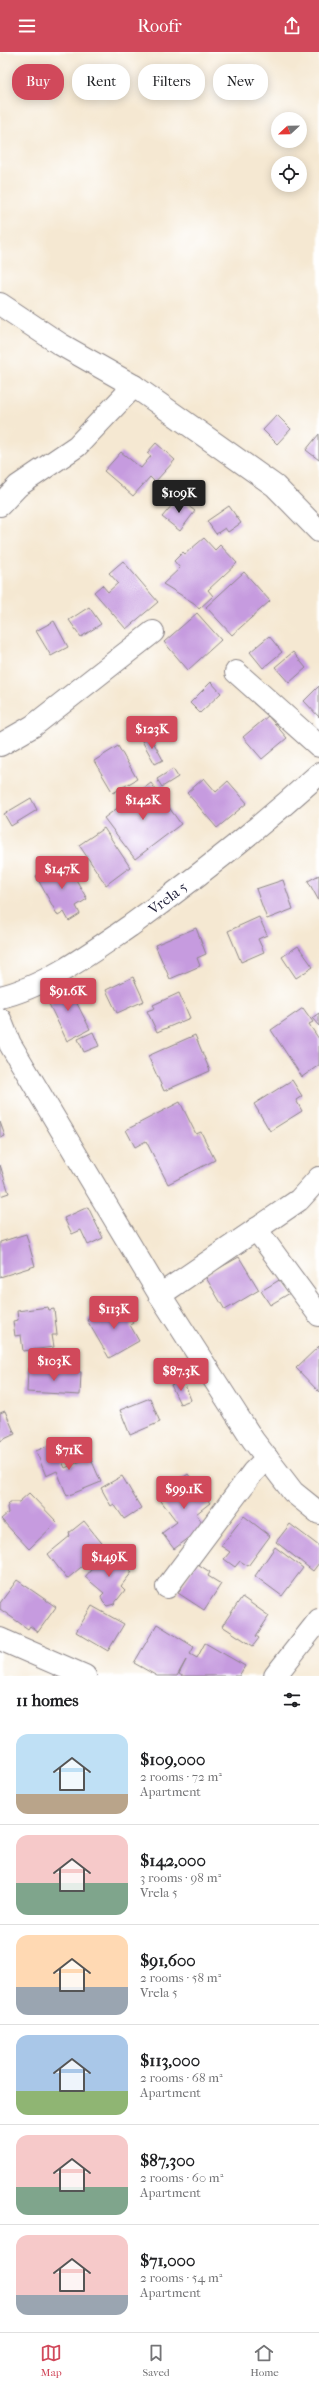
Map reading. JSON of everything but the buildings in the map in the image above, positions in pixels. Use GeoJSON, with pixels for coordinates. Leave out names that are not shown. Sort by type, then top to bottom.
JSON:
{"type":"FeatureCollection","features":[{"type":"Feature","properties":{"kind":"street"},"geometry":{"type":"LineString","coordinates":[[0,304],[60,344],[134,386],[275,486],[319,531]]}},
{"type":"Feature","properties":{"kind":"street"},"geometry":{"type":"LineString","coordinates":[[0,505],[18,486],[77,446],[134,386]]}},
{"type":"Feature","properties":{"kind":"street"},"geometry":{"type":"LineString","coordinates":[[0,745],[33,726],[152,632]]}},
{"type":"Feature","properties":{"kind":"street"},"geometry":{"type":"LineString","coordinates":[[236,672],[319,746]]}},
{"type":"Feature","properties":{"kind":"street","name":"Vrela 5"},"geometry":{"type":"LineString","coordinates":[[0,996],[37,983],[92,953],[179,890],[281,808],[319,774]]}},
{"type":"Feature","properties":{"kind":"street"},"geometry":{"type":"LineString","coordinates":[[0,1019],[10,1044],[160,1295],[267,1458],[293,1492],[319,1513]]}},
{"type":"Feature","properties":{"kind":"street"},"geometry":{"type":"LineString","coordinates":[[160,1295],[299,1200],[319,1178]]}},
{"type":"Feature","properties":{"kind":"street"},"geometry":{"type":"LineString","coordinates":[[256,1229],[319,1315]]}},
{"type":"Feature","properties":{"kind":"street"},"geometry":{"type":"LineString","coordinates":[[167,1587],[252,1472],[267,1458]]}},
{"type":"Feature","properties":{"kind":"street"},"geometry":{"type":"LineString","coordinates":[[274,1676],[319,1620]]}},
{"type":"Feature","properties":{"kind":"street"},"geometry":{"type":"LineString","coordinates":[[0,1639],[85,1676]]}}]}
